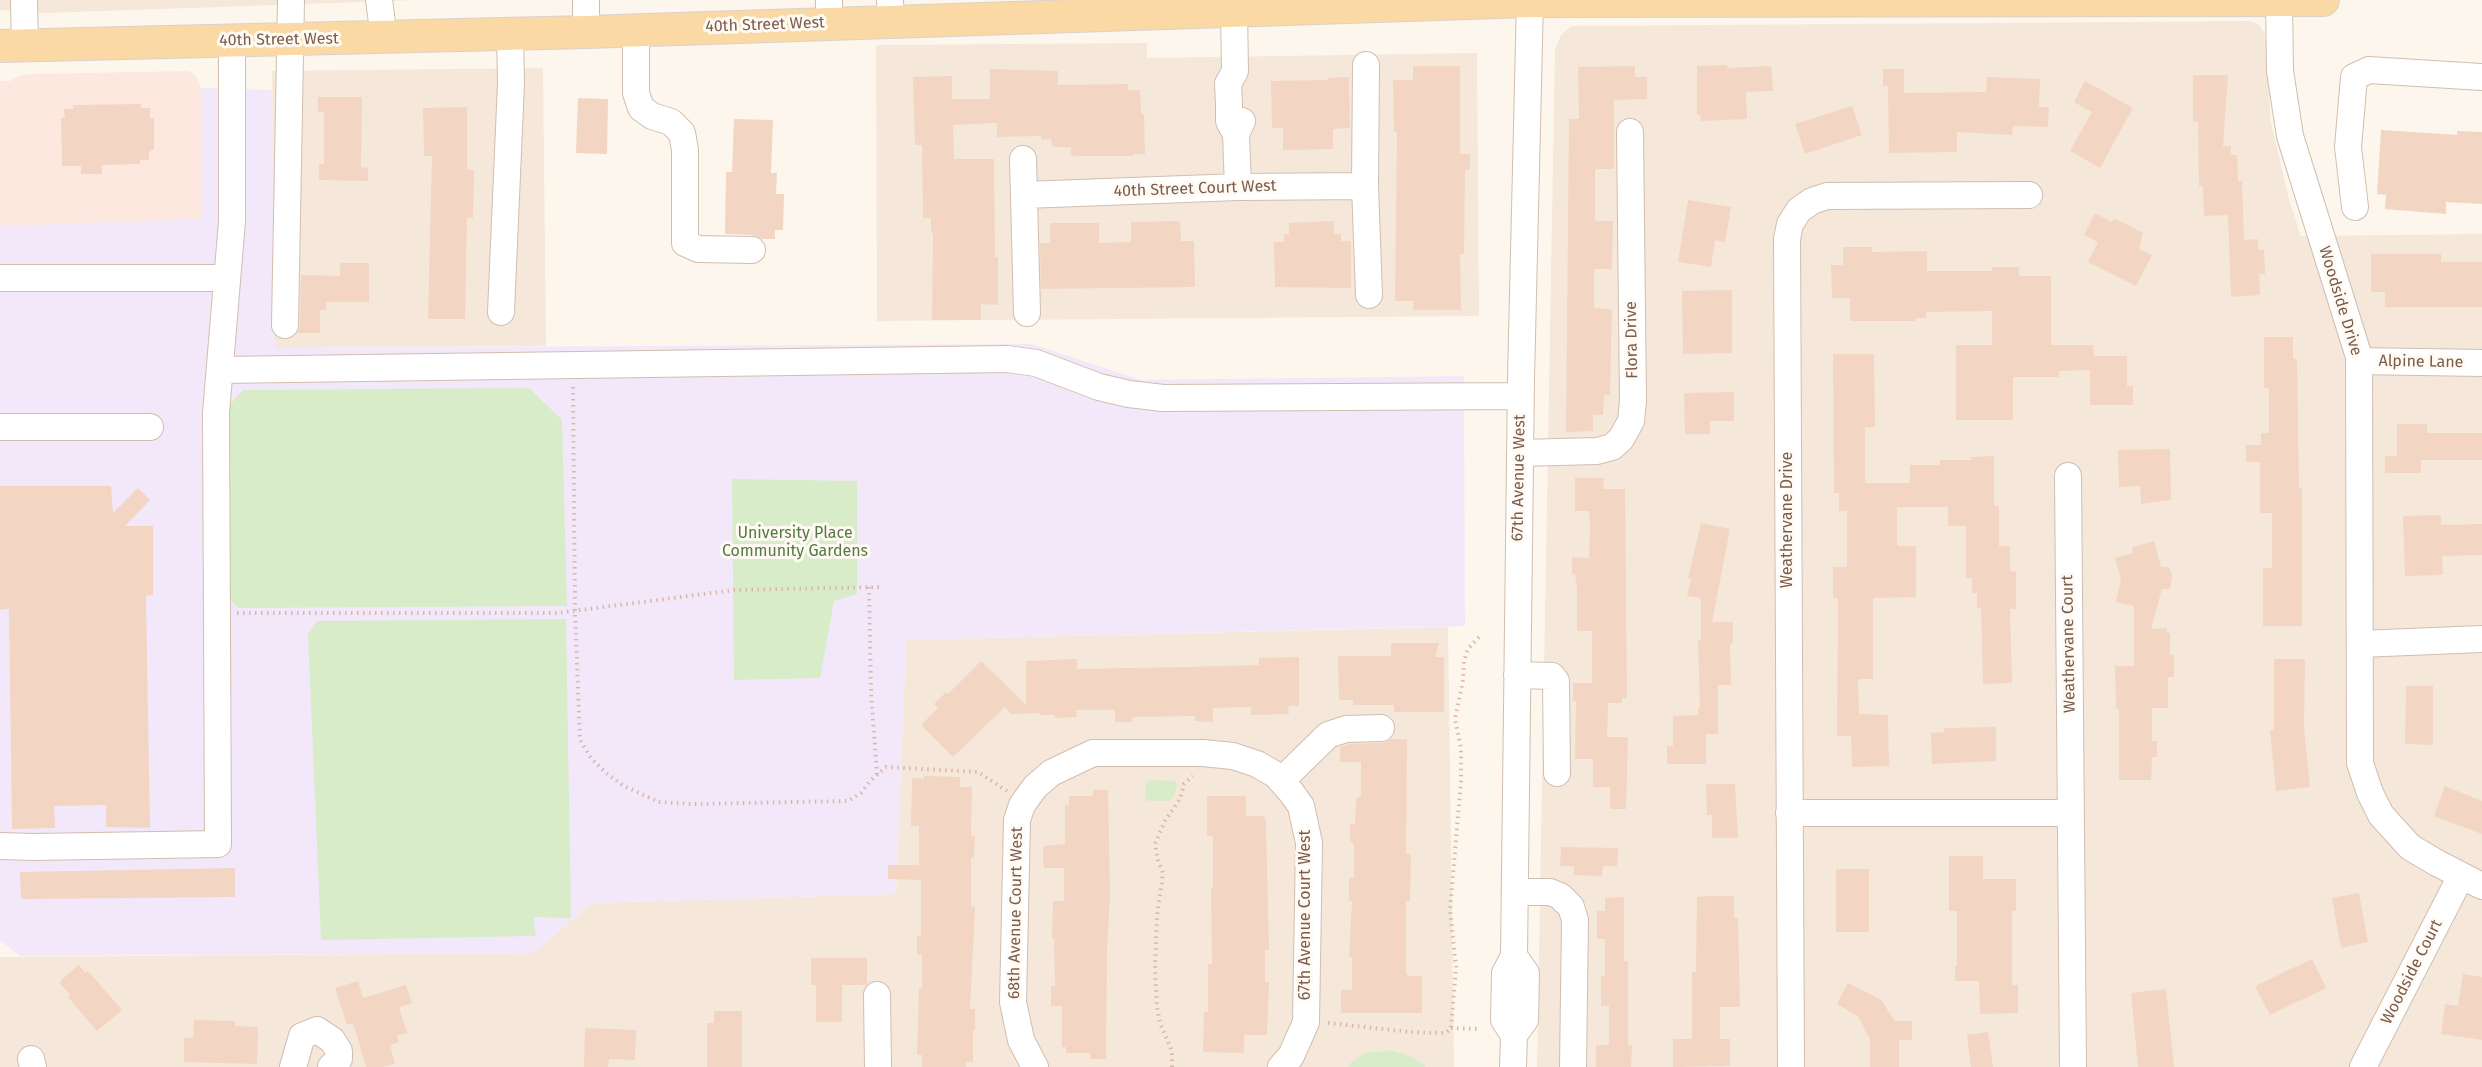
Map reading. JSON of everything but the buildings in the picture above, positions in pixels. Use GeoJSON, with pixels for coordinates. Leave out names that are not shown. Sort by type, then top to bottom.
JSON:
{"type":"FeatureCollection","features":[{"type":"Feature","properties":{"kind":"main road","name":"40th Street West"},"geometry":{"type":"LineString","coordinates":[[12,46],[291,41],[636,30],[829,11],[1234,10],[1530,1],[2322,0]]}},
{"type":"Feature","properties":{"kind":"street"},"geometry":{"type":"LineString","coordinates":[[12,46],[24,0]]}},
{"type":"Feature","properties":{"kind":"street"},"geometry":{"type":"LineString","coordinates":[[285,325],[291,0]]}},
{"type":"Feature","properties":{"kind":"street"},"geometry":{"type":"LineString","coordinates":[[379,0],[384,38]]}},
{"type":"Feature","properties":{"kind":"street"},"geometry":{"type":"LineString","coordinates":[[586,0],[586,32]]}},
{"type":"Feature","properties":{"kind":"street","name":"Woodside Drive"},"geometry":{"type":"LineString","coordinates":[[2279,0],[2280,71],[2290,136],[2359,361],[2360,763],[2370,793],[2382,814],[2410,847],[2472,881]]}},
{"type":"Feature","properties":{"kind":"street","name":"67th Avenue West"},"geometry":{"type":"LineString","coordinates":[[1513,1067],[1514,1035],[1504,1020],[1505,973],[1514,956],[1520,396],[1530,1]]}},
{"type":"Feature","properties":{"kind":"street"},"geometry":{"type":"LineString","coordinates":[[1234,10],[1235,71],[1228,84],[1228,104],[1229,122],[1236,134],[1238,187]]}},
{"type":"Feature","properties":{"kind":"street"},"geometry":{"type":"LineString","coordinates":[[636,30],[636,93],[641,108],[652,116],[671,122],[682,133],[685,150],[684,243],[698,249],[752,250]]}},
{"type":"Feature","properties":{"kind":"street"},"geometry":{"type":"LineString","coordinates":[[501,312],[511,83],[510,34]]}},
{"type":"Feature","properties":{"kind":"street"},"geometry":{"type":"LineString","coordinates":[[0,846],[218,844],[216,413],[232,221],[232,42]]}},
{"type":"Feature","properties":{"kind":"street"},"geometry":{"type":"LineString","coordinates":[[1366,65],[1365,186],[1369,295]]}},
{"type":"Feature","properties":{"kind":"street"},"geometry":{"type":"LineString","coordinates":[[2355,207],[2348,147],[2354,77],[2369,70],[2482,77]]}},
{"type":"Feature","properties":{"kind":"street","name":"Flora Drive"},"geometry":{"type":"LineString","coordinates":[[1520,453],[1597,451],[1612,447],[1621,439],[1631,421],[1633,401],[1630,132]]}},
{"type":"Feature","properties":{"kind":"street"},"geometry":{"type":"LineString","coordinates":[[1023,159],[1027,313]]}},
{"type":"Feature","properties":{"kind":"street","name":"40th Street Court West"},"geometry":{"type":"LineString","coordinates":[[1025,195],[1238,187],[1365,186]]}},
{"type":"Feature","properties":{"kind":"street","name":"Weathervane Drive"},"geometry":{"type":"LineString","coordinates":[[1791,1067],[1787,239],[1791,224],[1799,210],[1812,201],[1827,196],[2029,195]]}},
{"type":"Feature","properties":{"kind":"street"},"geometry":{"type":"LineString","coordinates":[[0,278],[227,278]]}},
{"type":"Feature","properties":{"kind":"street"},"geometry":{"type":"LineString","coordinates":[[220,370],[1007,359],[1036,363],[1099,387],[1129,394],[1163,398],[1520,396]]}},
{"type":"Feature","properties":{"kind":"street","name":"Alpine Lane"},"geometry":{"type":"LineString","coordinates":[[2359,361],[2482,363]]}},
{"type":"Feature","properties":{"kind":"street"},"geometry":{"type":"LineString","coordinates":[[0,427],[150,427]]}},
{"type":"Feature","properties":{"kind":"street","name":"Weathervane Court"},"geometry":{"type":"LineString","coordinates":[[2068,476],[2073,1067]]}},
{"type":"Feature","properties":{"kind":"street"},"geometry":{"type":"LineString","coordinates":[[2360,644],[2482,639]]}},
{"type":"Feature","properties":{"kind":"street"},"geometry":{"type":"LineString","coordinates":[[1517,675],[1552,676],[1556,681],[1557,773]]}},
{"type":"Feature","properties":{"kind":"street"},"geometry":{"type":"LineString","coordinates":[[1281,781],[1328,735],[1346,729],[1382,728]]}},
{"type":"Feature","properties":{"kind":"street","name":"68th Avenue Court West"},"geometry":{"type":"LineString","coordinates":[[1035,1067],[1021,1040],[1013,1002],[1017,820],[1024,803],[1035,787],[1051,773],[1093,753],[1162,753]]}},
{"type":"Feature","properties":{"kind":"street","name":"67th Avenue Court West"},"geometry":{"type":"LineString","coordinates":[[1162,753],[1233,756],[1257,764],[1281,781],[1301,806],[1309,843],[1306,1022],[1300,1040],[1291,1056],[1281,1067]]}},
{"type":"Feature","properties":{"kind":"street"},"geometry":{"type":"LineString","coordinates":[[1789,813],[2071,813]]}},
{"type":"Feature","properties":{"kind":"street","name":"Woodside Court"},"geometry":{"type":"LineString","coordinates":[[2363,1067],[2472,881]]}},
{"type":"Feature","properties":{"kind":"street"},"geometry":{"type":"LineString","coordinates":[[1515,892],[1550,892],[1560,896],[1571,907],[1573,913],[1575,920],[1573,1067]]}},
{"type":"Feature","properties":{"kind":"street"},"geometry":{"type":"LineString","coordinates":[[877,995],[878,1067]]}},
{"type":"Feature","properties":{"kind":"street"},"geometry":{"type":"LineString","coordinates":[[293,1067],[298,1042],[302,1036],[317,1030],[332,1040],[339,1051],[339,1059],[331,1067]]}},
{"type":"Feature","properties":{"kind":"path"},"geometry":{"type":"LineString","coordinates":[[573,365],[575,611],[580,740],[591,758],[606,773],[624,786],[659,802],[691,804],[848,801],[861,793],[886,767],[978,772],[1024,803]]}},
{"type":"Feature","properties":{"kind":"path"},"geometry":{"type":"LineString","coordinates":[[869,587],[871,692],[877,775]]}},
{"type":"Feature","properties":{"kind":"path"},"geometry":{"type":"LineString","coordinates":[[231,613],[558,613],[735,590],[881,587]]}},
{"type":"Feature","properties":{"kind":"path"},"geometry":{"type":"LineString","coordinates":[[1328,1023],[1410,1032],[1441,1033],[1448,1032],[1451,1028],[1456,967],[1450,910],[1461,782],[1461,748],[1455,719],[1463,680],[1464,661],[1468,650],[1479,637]]}},
{"type":"Feature","properties":{"kind":"path"},"geometry":{"type":"LineString","coordinates":[[1172,1067],[1172,1051],[1160,1023],[1157,1007],[1155,970],[1157,916],[1163,873],[1155,844],[1165,821],[1180,799],[1184,784],[1193,775]]}},
{"type":"Feature","properties":{"kind":"path"},"geometry":{"type":"LineString","coordinates":[[1451,1028],[1480,1029]]}},
{"type":"Feature","properties":{"kind":"shaded area"},"geometry":{"type":"Polygon","coordinates":[[[0,0],[419,0],[46,13],[0,10],[0,0]]]}},
{"type":"Feature","properties":{"kind":"shaded area"},"geometry":{"type":"Polygon","coordinates":[[[2251,21],[2260,26],[2265,34],[2271,123],[2289,199],[2301,236],[2482,234],[2482,1067],[1537,1067],[1555,49],[1561,35],[1571,26],[2251,21]]]}},
{"type":"Feature","properties":{"kind":"shaded area"},"geometry":{"type":"Polygon","coordinates":[[[1147,43],[1147,58],[1477,53],[1479,316],[877,321],[876,45],[1147,43]]]}},
{"type":"Feature","properties":{"kind":"shaded area"},"geometry":{"type":"Polygon","coordinates":[[[543,68],[546,346],[274,348],[272,71],[543,68]]]}},
{"type":"Feature","properties":{"kind":"shaded area"},"geometry":{"type":"Polygon","coordinates":[[[188,71],[196,76],[201,88],[202,219],[0,226],[0,81],[10,81],[21,75],[32,74],[188,71]]]}},
{"type":"Feature","properties":{"kind":"shaded area"},"geometry":{"type":"Polygon","coordinates":[[[201,88],[272,90],[275,348],[1032,344],[1141,380],[1464,376],[1465,626],[906,640],[896,894],[591,903],[534,953],[20,956],[0,940],[0,226],[202,219],[201,88]]]}},
{"type":"Feature","properties":{"kind":"shaded area"},"geometry":{"type":"Polygon","coordinates":[[[1448,627],[1454,1067],[0,1067],[0,957],[534,953],[591,903],[896,894],[906,640],[1448,627]]]}},
{"type":"Feature","properties":{"kind":"green space"},"geometry":{"type":"Polygon","coordinates":[[[529,388],[562,420],[567,606],[239,608],[228,599],[225,410],[243,390],[529,388]]]}},
{"type":"Feature","properties":{"kind":"green space","name":"University Place Community Gardens"},"geometry":{"type":"Polygon","coordinates":[[[732,479],[857,481],[857,594],[834,601],[820,678],[734,680],[732,479]]]}},
{"type":"Feature","properties":{"kind":"green space"},"geometry":{"type":"Polygon","coordinates":[[[566,619],[571,918],[533,917],[536,936],[321,940],[308,634],[317,621],[566,619]]]}},
{"type":"Feature","properties":{"kind":"green space"},"geometry":{"type":"Polygon","coordinates":[[[1149,780],[1174,781],[1177,784],[1175,794],[1169,801],[1148,801],[1145,797],[1146,784],[1149,780]]]}},
{"type":"Feature","properties":{"kind":"green space"},"geometry":{"type":"Polygon","coordinates":[[[1394,1051],[1412,1057],[1426,1067],[1349,1067],[1351,1062],[1367,1052],[1394,1051]]]}}]}
